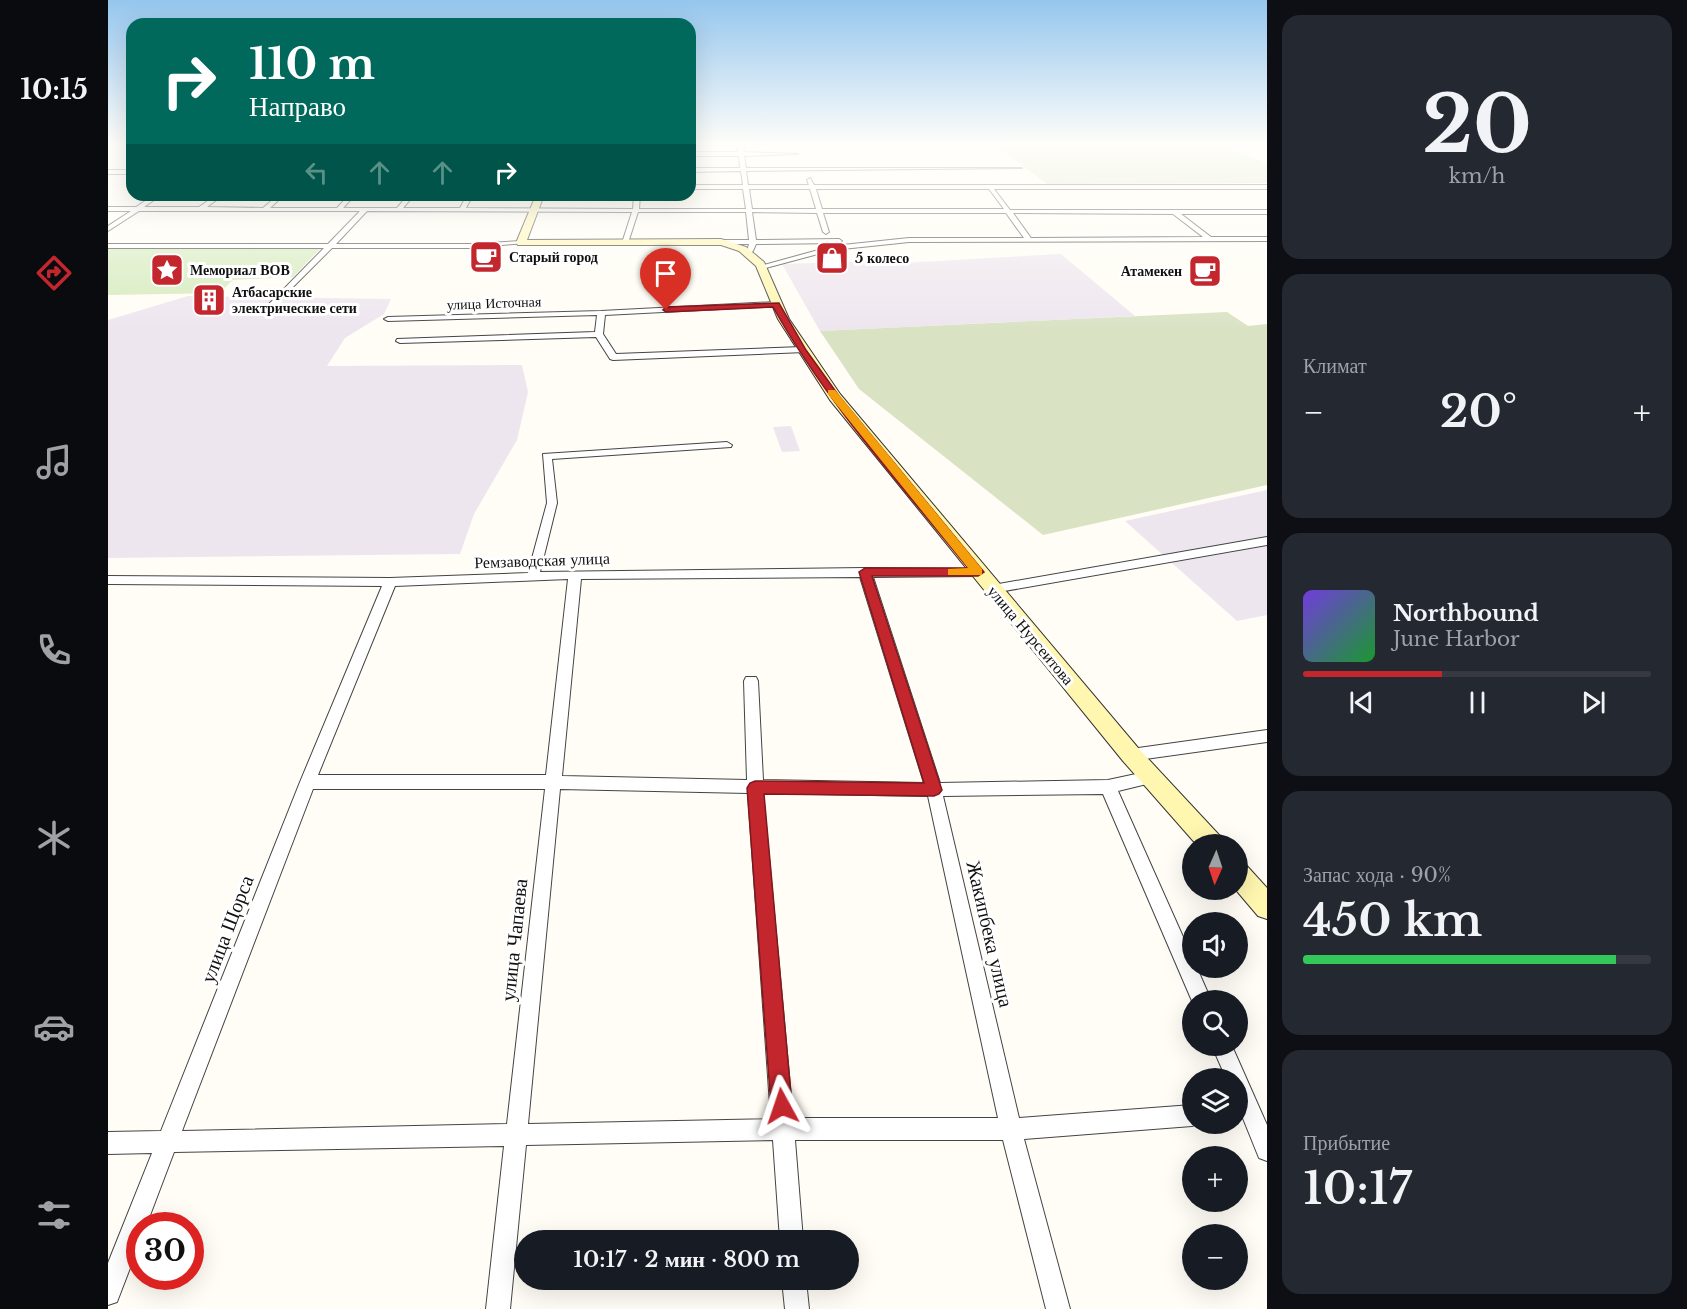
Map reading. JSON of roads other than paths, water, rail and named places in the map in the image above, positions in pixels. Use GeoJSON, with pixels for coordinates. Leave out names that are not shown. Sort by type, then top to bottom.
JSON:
{"type":"FeatureCollection","features":[{"type":"Feature","properties":{"kind":"main road"},"geometry":{"type":"LineString","coordinates":[[536,206],[521,243],[625,243]]}},
{"type":"Feature","properties":{"kind":"main road","name":"улица Нурсеитова"},"geometry":{"type":"LineString","coordinates":[[625,243],[721,242],[751,248],[762,267],[776,304],[802,350],[836,398],[1131,755],[1202,834]]}},
{"type":"Feature","properties":{"kind":"main road"},"geometry":{"type":"LineString","coordinates":[[1248,885],[1267,907]]}},
{"type":"Feature","properties":{"kind":"street"},"geometry":{"type":"LineString","coordinates":[[108,229],[143,206]]}},
{"type":"Feature","properties":{"kind":"street"},"geometry":{"type":"LineString","coordinates":[[201,209],[205,206]]}},
{"type":"Feature","properties":{"kind":"street"},"geometry":{"type":"LineString","coordinates":[[265,209],[268,206]]}},
{"type":"Feature","properties":{"kind":"street"},"geometry":{"type":"LineString","coordinates":[[338,210],[342,206]]}},
{"type":"Feature","properties":{"kind":"street"},"geometry":{"type":"LineString","coordinates":[[398,210],[401,206]]}},
{"type":"Feature","properties":{"kind":"street"},"geometry":{"type":"LineString","coordinates":[[461,211],[464,206]]}},
{"type":"Feature","properties":{"kind":"street"},"geometry":{"type":"LineString","coordinates":[[625,243],[636,206]]}},
{"type":"Feature","properties":{"kind":"street"},"geometry":{"type":"LineString","coordinates":[[748,206],[751,248],[830,241],[1267,239]]}},
{"type":"Feature","properties":{"kind":"street"},"geometry":{"type":"LineString","coordinates":[[818,206],[826,232]]}},
{"type":"Feature","properties":{"kind":"street"},"geometry":{"type":"LineString","coordinates":[[1005,206],[1029,240]]}},
{"type":"Feature","properties":{"kind":"street"},"geometry":{"type":"LineString","coordinates":[[108,209],[1267,212]]}},
{"type":"Feature","properties":{"kind":"street"},"geometry":{"type":"LineString","coordinates":[[272,306],[365,210]]}},
{"type":"Feature","properties":{"kind":"street"},"geometry":{"type":"LineString","coordinates":[[1175,212],[1209,239]]}},
{"type":"Feature","properties":{"kind":"street"},"geometry":{"type":"LineString","coordinates":[[762,267],[832,248],[909,240]]}},
{"type":"Feature","properties":{"kind":"street"},"geometry":{"type":"LineString","coordinates":[[108,246],[470,246],[521,243]]}},
{"type":"Feature","properties":{"kind":"street","name":"улица Источная"},"geometry":{"type":"LineString","coordinates":[[388,319],[601,313],[776,304]]}},
{"type":"Feature","properties":{"kind":"street"},"geometry":{"type":"LineString","coordinates":[[601,313],[599,334],[613,357],[802,350]]}},
{"type":"Feature","properties":{"kind":"street"},"geometry":{"type":"LineString","coordinates":[[400,341],[599,334]]}},
{"type":"Feature","properties":{"kind":"street"},"geometry":{"type":"LineString","coordinates":[[533,576],[552,503],[547,456],[727,445]]}},
{"type":"Feature","properties":{"kind":"street"},"geometry":{"type":"LineString","coordinates":[[993,589],[1267,541]]}},
{"type":"Feature","properties":{"kind":"street","name":"Жакипбека улица"},"geometry":{"type":"LineString","coordinates":[[865,572],[934,790],[1011,1129],[1058,1309]]}},
{"type":"Feature","properties":{"kind":"street","name":"Ремзаводская улица"},"geometry":{"type":"LineString","coordinates":[[108,580],[390,582],[575,574],[978,572]]}},
{"type":"Feature","properties":{"kind":"street","name":"улица Чапаева"},"geometry":{"type":"LineString","coordinates":[[498,1309],[575,574]]}},
{"type":"Feature","properties":{"kind":"street","name":"улица Щорса"},"geometry":{"type":"LineString","coordinates":[[108,1293],[308,782],[390,582]]}},
{"type":"Feature","properties":{"kind":"street"},"geometry":{"type":"LineString","coordinates":[[751,681],[755,788],[791,1230]]}},
{"type":"Feature","properties":{"kind":"street"},"geometry":{"type":"LineString","coordinates":[[1131,755],[1267,736]]}},
{"type":"Feature","properties":{"kind":"street"},"geometry":{"type":"LineString","coordinates":[[308,782],[553,782],[934,790],[1108,787],[1150,777]]}},
{"type":"Feature","properties":{"kind":"street"},"geometry":{"type":"LineString","coordinates":[[1108,787],[1198,990]]}},
{"type":"Feature","properties":{"kind":"street"},"geometry":{"type":"LineString","coordinates":[[108,1143],[783,1129],[1011,1129],[1182,1116]]}},
{"type":"Feature","properties":{"kind":"street"},"geometry":{"type":"LineString","coordinates":[[1248,1118],[1267,1150]]}},
{"type":"Feature","properties":{"kind":"street"},"geometry":{"type":"LineString","coordinates":[[795,1290],[796,1309]]}},
{"type":"Feature","properties":{"kind":"place","name":"Старый город"},"geometry":{"type":"Point","coordinates":[486,257]}},
{"type":"Feature","properties":{"kind":"place","name":"5 колесо"},"geometry":{"type":"Point","coordinates":[832,258]}},
{"type":"Feature","properties":{"kind":"place","name":"Мемориал ВОВ"},"geometry":{"type":"Point","coordinates":[167,270]}},
{"type":"Feature","properties":{"kind":"place","name":"Атамекен"},"geometry":{"type":"Point","coordinates":[1205,271]}},
{"type":"Feature","properties":{"kind":"place","name":"Атбасарские электрические сети"},"geometry":{"type":"Point","coordinates":[209,300]}}]}
